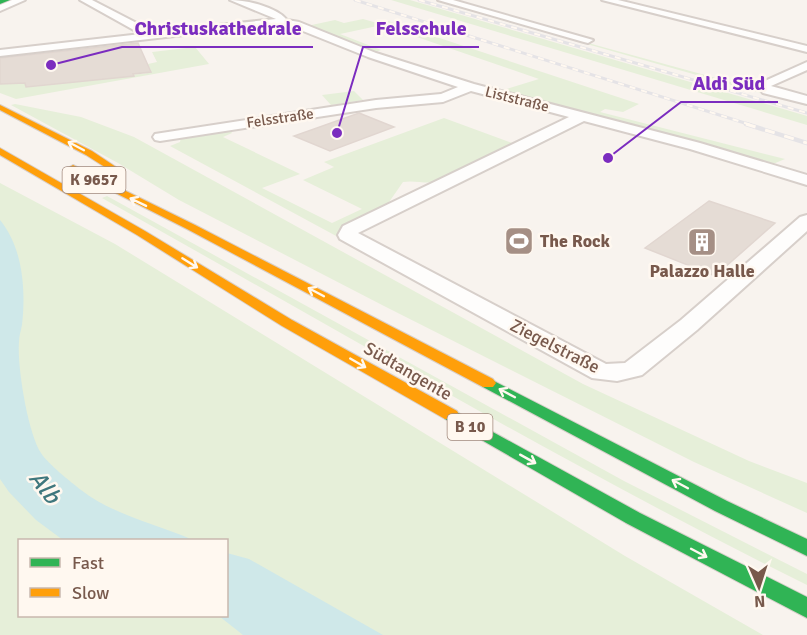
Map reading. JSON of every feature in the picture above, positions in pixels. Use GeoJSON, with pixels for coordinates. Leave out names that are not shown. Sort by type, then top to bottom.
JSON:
{"type":"FeatureCollection","features":[{"type":"Feature","properties":{"kind":"main road"},"geometry":{"type":"LineString","coordinates":[[0,2],[7,0]]}},
{"type":"Feature","properties":{"kind":"main road"},"geometry":{"type":"LineString","coordinates":[[0,108],[88,153],[123,175]]}},
{"type":"Feature","properties":{"kind":"main road","name":"Südtangente"},"geometry":{"type":"LineString","coordinates":[[0,151],[141,233],[287,323],[504,446],[633,518],[807,608]]}},
{"type":"Feature","properties":{"kind":"main road","name":"Südtangente"},"geometry":{"type":"LineString","coordinates":[[62,162],[191,227],[721,506],[807,548]]}},
{"type":"Feature","properties":{"kind":"main road","name":"B 10"},"geometry":{"type":"LineString","coordinates":[[140,186],[175,206],[191,227]]}},
{"type":"Feature","properties":{"kind":"main road","name":"B 10"},"geometry":{"type":"LineString","coordinates":[[89,220],[141,233]]}},
{"type":"Feature","properties":{"kind":"street"},"geometry":{"type":"LineString","coordinates":[[0,8],[20,0]]}},
{"type":"Feature","properties":{"kind":"street"},"geometry":{"type":"LineString","coordinates":[[85,0],[153,36]]}},
{"type":"Feature","properties":{"kind":"street","name":"Liststraße"},"geometry":{"type":"LineString","coordinates":[[235,0],[278,16],[283,22],[295,24],[372,55],[470,87],[695,146],[807,180]]}},
{"type":"Feature","properties":{"kind":"street"},"geometry":{"type":"LineString","coordinates":[[443,0],[588,40]]}},
{"type":"Feature","properties":{"kind":"street"},"geometry":{"type":"LineString","coordinates":[[607,0],[807,50]]}},
{"type":"Feature","properties":{"kind":"street"},"geometry":{"type":"LineString","coordinates":[[0,53],[283,22]]}},
{"type":"Feature","properties":{"kind":"street"},"geometry":{"type":"LineString","coordinates":[[807,66],[764,84],[762,87],[807,100]]}},
{"type":"Feature","properties":{"kind":"street","name":"Felsstraße"},"geometry":{"type":"LineString","coordinates":[[160,137],[376,104],[443,98],[470,87]]}},
{"type":"Feature","properties":{"kind":"street","name":"Ziegelstraße"},"geometry":{"type":"LineString","coordinates":[[583,117],[350,230],[348,235],[590,367],[601,372],[617,374],[633,369],[689,325],[807,221]]}},
{"type":"Feature","properties":{"kind":"green space"},"geometry":{"type":"Polygon","coordinates":[[[391,0],[410,0],[807,116],[807,125],[391,0]]]}},
{"type":"Feature","properties":{"kind":"green space"},"geometry":{"type":"Polygon","coordinates":[[[431,0],[807,103],[807,106],[431,0]]]}},
{"type":"Feature","properties":{"kind":"green space"},"geometry":{"type":"Polygon","coordinates":[[[363,19],[377,23],[388,21],[639,104],[623,112],[605,109],[600,112],[785,159],[773,164],[500,91],[539,79],[382,25],[340,34],[381,50],[375,52],[307,26],[335,20],[344,23],[363,19]]]}},
{"type":"Feature","properties":{"kind":"green space"},"geometry":{"type":"Polygon","coordinates":[[[195,47],[209,64],[16,99],[0,93],[0,83],[25,83],[26,87],[148,73],[151,71],[148,64],[157,62],[152,52],[195,47]]]}},
{"type":"Feature","properties":{"kind":"green space"},"geometry":{"type":"Polygon","coordinates":[[[354,91],[363,100],[331,105],[322,95],[354,91]]]}},
{"type":"Feature","properties":{"kind":"green space"},"geometry":{"type":"Polygon","coordinates":[[[11,105],[81,117],[134,137],[583,384],[749,461],[807,483],[807,513],[694,462],[384,306],[179,200],[118,163],[11,105]]]}},
{"type":"Feature","properties":{"kind":"green space"},"geometry":{"type":"Polygon","coordinates":[[[444,118],[515,144],[495,152],[447,179],[436,182],[403,182],[387,205],[340,230],[338,237],[170,146],[180,142],[181,137],[231,131],[232,133],[223,137],[300,174],[262,188],[332,223],[362,209],[303,180],[334,167],[324,162],[444,118]]]}},
{"type":"Feature","properties":{"kind":"green space"},"geometry":{"type":"Polygon","coordinates":[[[0,183],[115,244],[625,556],[763,635],[0,635],[0,183]]]}},
{"type":"Feature","properties":{"kind":"green space"},"geometry":{"type":"Polygon","coordinates":[[[107,196],[624,481],[807,574],[807,585],[717,540],[540,445],[102,198],[107,196]]]}},
{"type":"Feature","properties":{"kind":"water","name":"Alb"},"geometry":{"type":"Polygon","coordinates":[[[0,220],[14,243],[21,270],[23,298],[19,340],[20,367],[28,416],[41,453],[60,473],[94,499],[121,513],[190,539],[62,539],[36,520],[9,492],[0,479],[0,220]]]}},
{"type":"Feature","properties":{"kind":"water"},"geometry":{"type":"Polygon","coordinates":[[[228,553],[249,559],[383,635],[243,635],[220,617],[228,617],[228,553]]]}},
{"type":"Feature","properties":{"kind":"building"},"geometry":{"type":"Polygon","coordinates":[[[138,43],[151,72],[133,74],[134,76],[26,87],[25,83],[0,84],[0,58],[138,43]]]}},
{"type":"Feature","properties":{"kind":"building"},"geometry":{"type":"Polygon","coordinates":[[[359,113],[394,127],[330,151],[294,136],[359,113]]]}},
{"type":"Feature","properties":{"kind":"building","name":"Palazzo Halle"},"geometry":{"type":"Polygon","coordinates":[[[709,201],[775,223],[715,276],[645,248],[709,201]]]}},
{"type":"Feature","properties":{"kind":"railway"},"geometry":{"type":"LineString","coordinates":[[355,0],[751,125]]}},
{"type":"Feature","properties":{"kind":"railway"},"geometry":{"type":"LineString","coordinates":[[419,0],[807,113]]}},
{"type":"Feature","properties":{"kind":"railway"},"geometry":{"type":"LineString","coordinates":[[746,124],[807,143]]}},
{"type":"Feature","properties":{"kind":"traffic: fast"},"geometry":{"type":"LineString","coordinates":[[0,2],[7,0]]}},
{"type":"Feature","properties":{"kind":"traffic: fast"},"geometry":{"type":"LineString","coordinates":[[488,383],[721,506],[807,548]]}},
{"type":"Feature","properties":{"kind":"traffic: fast"},"geometry":{"type":"LineString","coordinates":[[451,415],[633,518],[807,608]]}},
{"type":"Feature","properties":{"kind":"traffic: slow"},"geometry":{"type":"LineString","coordinates":[[0,107],[89,153],[114,169]]}},
{"type":"Feature","properties":{"kind":"traffic: slow"},"geometry":{"type":"LineString","coordinates":[[0,151],[141,233],[287,323],[451,415]]}},
{"type":"Feature","properties":{"kind":"traffic: slow"},"geometry":{"type":"LineString","coordinates":[[73,168],[191,227],[488,383]]}},
{"type":"Feature","properties":{"kind":"place","name":"Christuskathedrale"},"geometry":{"type":"Point","coordinates":[51,65]}},
{"type":"Feature","properties":{"kind":"place","name":"Felsschule"},"geometry":{"type":"Point","coordinates":[337,133]}},
{"type":"Feature","properties":{"kind":"place","name":"Aldi Süd"},"geometry":{"type":"Point","coordinates":[608,158]}},
{"type":"Feature","properties":{"kind":"place","name":"The Rock"},"geometry":{"type":"Point","coordinates":[519,241]}},
{"type":"Feature","properties":{"kind":"place","name":"Palazzo Halle"},"geometry":{"type":"Point","coordinates":[702,242]}}]}
